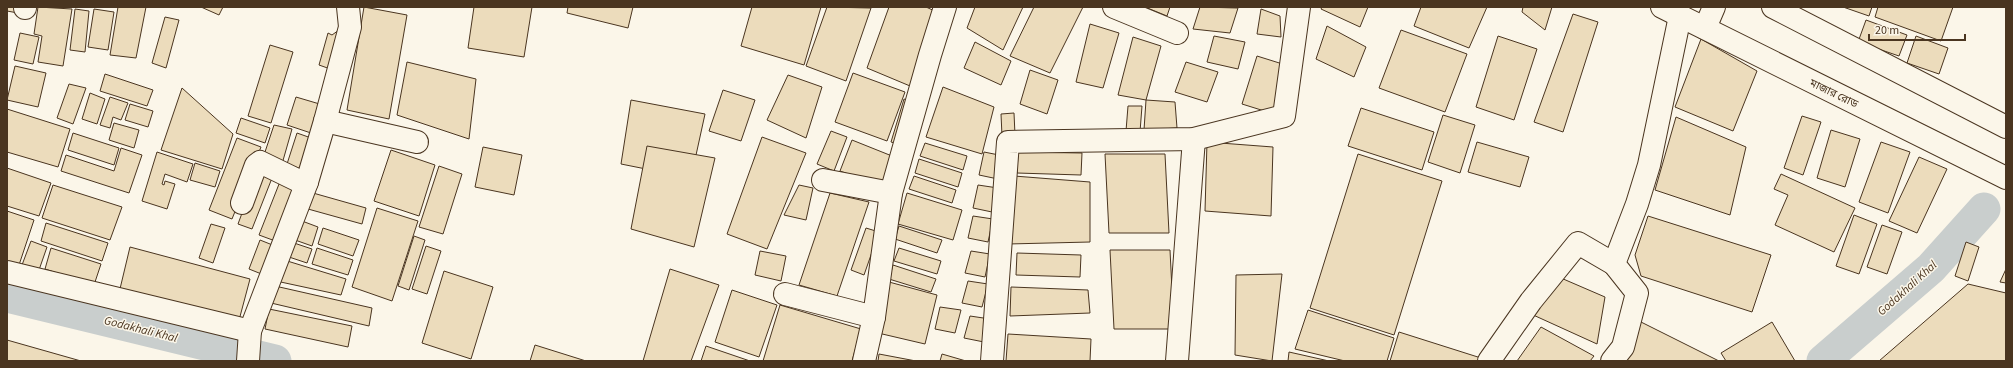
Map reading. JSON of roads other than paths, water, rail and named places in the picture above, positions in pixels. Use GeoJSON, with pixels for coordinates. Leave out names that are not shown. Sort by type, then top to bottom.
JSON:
{"type":"FeatureCollection","features":[{"type":"Feature","properties":{"kind":"street"},"geometry":{"type":"LineString","coordinates":[[248,361],[250,334],[307,182],[325,121],[350,27],[348,7]]}},
{"type":"Feature","properties":{"kind":"street"},"geometry":{"type":"LineString","coordinates":[[864,361],[874,317],[890,193],[945,7]]}},
{"type":"Feature","properties":{"kind":"street"},"geometry":{"type":"LineString","coordinates":[[1114,7],[1177,33]]}},
{"type":"Feature","properties":{"kind":"street"},"geometry":{"type":"LineString","coordinates":[[992,361],[1008,142],[1194,139],[1284,116],[1298,7]]}},
{"type":"Feature","properties":{"kind":"street"},"geometry":{"type":"LineString","coordinates":[[1705,28],[1714,7]]}},
{"type":"Feature","properties":{"kind":"street"},"geometry":{"type":"LineString","coordinates":[[1773,7],[2006,127]]}},
{"type":"Feature","properties":{"kind":"street"},"geometry":{"type":"LineString","coordinates":[[1614,264],[1638,204],[1649,164],[1671,11]]}},
{"type":"Feature","properties":{"kind":"street","name":"মাজার রোড"},"geometry":{"type":"LineString","coordinates":[[1671,11],[2006,178]]}},
{"type":"Feature","properties":{"kind":"street"},"geometry":{"type":"LineString","coordinates":[[325,121],[417,142]]}},
{"type":"Feature","properties":{"kind":"street"},"geometry":{"type":"LineString","coordinates":[[1177,361],[1194,139]]}},
{"type":"Feature","properties":{"kind":"street"},"geometry":{"type":"LineString","coordinates":[[242,203],[256,166],[260,162],[297,180],[307,182]]}},
{"type":"Feature","properties":{"kind":"street"},"geometry":{"type":"LineString","coordinates":[[823,180],[890,193]]}},
{"type":"Feature","properties":{"kind":"street"},"geometry":{"type":"LineString","coordinates":[[1489,361],[1531,301],[1578,243],[1614,264],[1637,293],[1623,347],[1612,361]]}},
{"type":"Feature","properties":{"kind":"street"},"geometry":{"type":"LineString","coordinates":[[7,272],[250,334]]}},
{"type":"Feature","properties":{"kind":"street"},"geometry":{"type":"LineString","coordinates":[[785,294],[874,317]]}},
{"type":"Feature","properties":{"kind":"waterway","name":"Godakhali Khal"},"geometry":{"type":"LineString","coordinates":[[1823,361],[1931,268],[1984,209]]}},
{"type":"Feature","properties":{"kind":"waterway","name":"Godakhali Khal"},"geometry":{"type":"LineString","coordinates":[[7,296],[275,361]]}}]}
